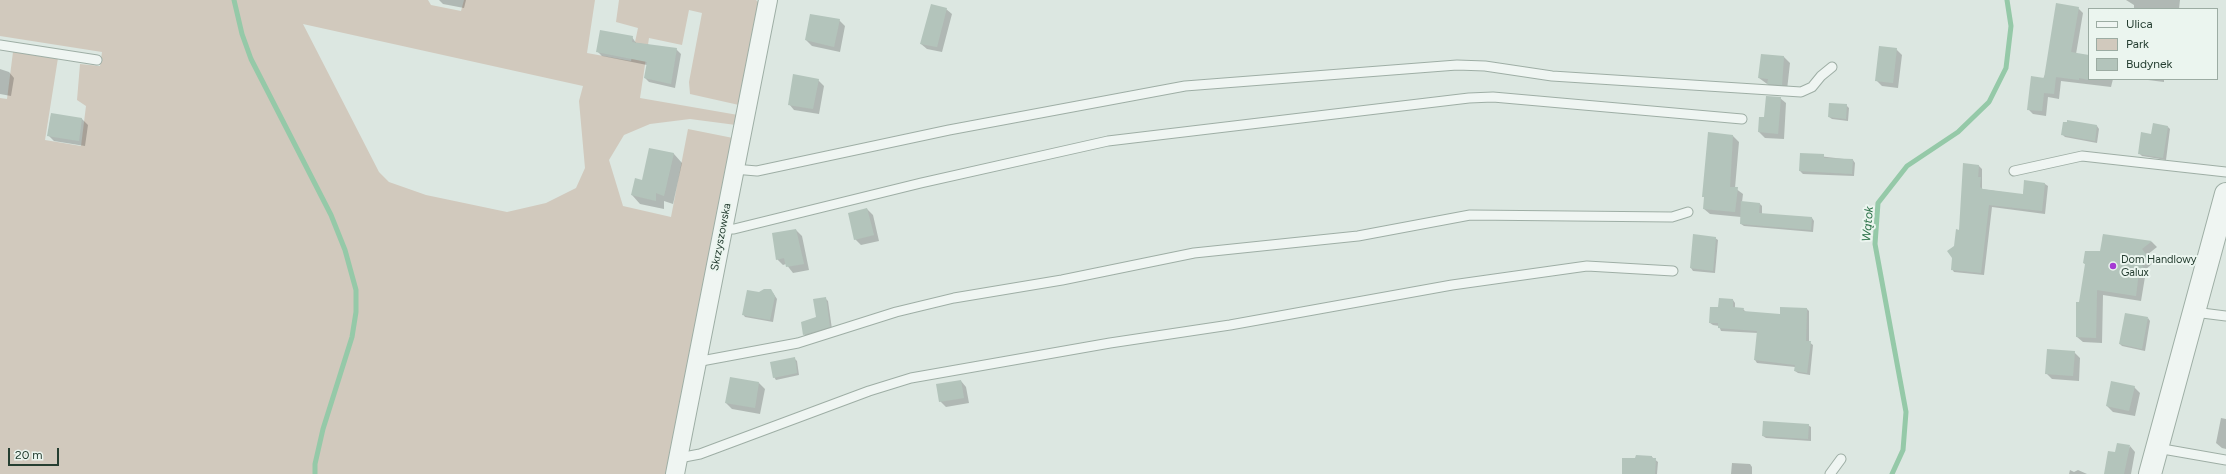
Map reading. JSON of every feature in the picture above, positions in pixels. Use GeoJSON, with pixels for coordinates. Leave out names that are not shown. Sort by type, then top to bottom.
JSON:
{"type":"FeatureCollection","features":[{"type":"Feature","properties":{"kind":"street","name":"Skrzyszowska"},"geometry":{"type":"LineString","coordinates":[[677,466],[696,362],[768,0]]}},
{"type":"Feature","properties":{"kind":"street"},"geometry":{"type":"LineString","coordinates":[[2150,474],[2194,312],[2216,244],[2226,194]]}},
{"type":"Feature","properties":{"kind":"lane"},"geometry":{"type":"LineString","coordinates":[[0,45],[97,60]]}},
{"type":"Feature","properties":{"kind":"lane"},"geometry":{"type":"LineString","coordinates":[[734,170],[757,171],[949,130],[1185,86],[1457,65],[1552,76],[1801,92],[1812,87],[1821,76],[1832,67]]}},
{"type":"Feature","properties":{"kind":"lane"},"geometry":{"type":"LineString","coordinates":[[723,229],[734,229],[921,183],[1108,141],[1469,98],[1493,97],[1742,119]]}},
{"type":"Feature","properties":{"kind":"lane"},"geometry":{"type":"LineString","coordinates":[[2014,171],[2082,156],[2226,172]]}},
{"type":"Feature","properties":{"kind":"lane"},"geometry":{"type":"LineString","coordinates":[[696,362],[798,343],[896,312],[954,298],[1062,280],[1194,252],[1358,236],[1470,215],[1672,217],[1688,212]]}},
{"type":"Feature","properties":{"kind":"lane"},"geometry":{"type":"LineString","coordinates":[[677,466],[700,454],[869,391],[912,378],[1452,285],[1579,267],[1674,271]]}},
{"type":"Feature","properties":{"kind":"lane"},"geometry":{"type":"LineString","coordinates":[[2194,312],[2226,316]]}},
{"type":"Feature","properties":{"kind":"lane"},"geometry":{"type":"LineString","coordinates":[[2158,448],[2226,460]]}},
{"type":"Feature","properties":{"kind":"lane"},"geometry":{"type":"LineString","coordinates":[[1830,474],[1841,459]]}},
{"type":"Feature","properties":{"kind":"green space"},"geometry":{"type":"Polygon","coordinates":[[[0,0],[428,0],[431,5],[461,11],[464,0],[595,0],[587,53],[631,61],[638,28],[616,22],[619,0],[756,0],[760,4],[739,105],[690,94],[689,82],[702,13],[689,10],[682,45],[649,38],[640,98],[738,115],[736,125],[690,119],[650,124],[624,135],[609,160],[623,206],[671,217],[688,129],[733,138],[667,474],[0,474],[0,98],[7,99],[13,52],[58,58],[45,140],[81,146],[86,106],[77,100],[80,64],[100,66],[102,52],[0,36],[0,0]],[[303,24],[379,172],[389,182],[426,195],[507,212],[546,203],[576,188],[585,168],[579,101],[583,86],[303,24]]]}},
{"type":"Feature","properties":{"kind":"building"},"geometry":{"type":"Polygon","coordinates":[[[2056,3],[2079,7],[2071,52],[2088,55],[2088,80],[2056,77],[2054,94],[2044,93],[2042,111],[2027,110],[2031,76],[2044,78],[2056,3]]]}},
{"type":"Feature","properties":{"kind":"building"},"geometry":{"type":"Polygon","coordinates":[[[931,4],[947,8],[937,47],[920,44],[931,4]]]}},
{"type":"Feature","properties":{"kind":"building"},"geometry":{"type":"Polygon","coordinates":[[[810,14],[840,19],[834,47],[805,40],[810,14]]]}},
{"type":"Feature","properties":{"kind":"building"},"geometry":{"type":"Polygon","coordinates":[[[600,30],[633,36],[632,42],[677,48],[671,84],[644,78],[647,62],[596,52],[600,30]]]}},
{"type":"Feature","properties":{"kind":"building"},"geometry":{"type":"Polygon","coordinates":[[[1879,46],[1897,48],[1893,83],[1875,81],[1879,46]]]}},
{"type":"Feature","properties":{"kind":"building"},"geometry":{"type":"Polygon","coordinates":[[[1761,54],[1784,56],[1782,85],[1767,84],[1768,79],[1758,78],[1761,54]]]}},
{"type":"Feature","properties":{"kind":"building"},"geometry":{"type":"Polygon","coordinates":[[[793,74],[819,79],[813,109],[788,105],[793,74]]]}},
{"type":"Feature","properties":{"kind":"building"},"geometry":{"type":"Polygon","coordinates":[[[1766,96],[1781,97],[1778,134],[1758,132],[1759,117],[1764,117],[1766,96]]]}},
{"type":"Feature","properties":{"kind":"building"},"geometry":{"type":"Polygon","coordinates":[[[1829,103],[1847,104],[1846,119],[1828,117],[1829,103]]]}},
{"type":"Feature","properties":{"kind":"building"},"geometry":{"type":"Polygon","coordinates":[[[51,113],[82,118],[79,141],[47,136],[51,113]]]}},
{"type":"Feature","properties":{"kind":"building"},"geometry":{"type":"Polygon","coordinates":[[[2067,120],[2097,125],[2095,141],[2061,135],[2063,122],[2067,122],[2067,120]]]}},
{"type":"Feature","properties":{"kind":"building"},"geometry":{"type":"Polygon","coordinates":[[[2153,123],[2168,126],[2163,158],[2138,154],[2141,132],[2151,134],[2153,123]]]}},
{"type":"Feature","properties":{"kind":"building"},"geometry":{"type":"Polygon","coordinates":[[[1708,132],[1733,135],[1730,187],[1738,187],[1735,212],[1703,209],[1704,197],[1702,197],[1708,132]]]}},
{"type":"Feature","properties":{"kind":"building"},"geometry":{"type":"Polygon","coordinates":[[[649,148],[674,153],[664,196],[656,193],[656,201],[631,195],[635,178],[642,180],[649,148]]]}},
{"type":"Feature","properties":{"kind":"building"},"geometry":{"type":"Polygon","coordinates":[[[1800,153],[1824,154],[1824,158],[1853,159],[1852,174],[1799,171],[1800,153]]]}},
{"type":"Feature","properties":{"kind":"building"},"geometry":{"type":"Polygon","coordinates":[[[1963,163],[1979,165],[1978,177],[1981,177],[1980,187],[1983,189],[2023,194],[2024,180],[2045,183],[2042,211],[1989,205],[1981,273],[1951,270],[1952,258],[1947,251],[1954,246],[1956,229],[1959,230],[1963,163]]]}},
{"type":"Feature","properties":{"kind":"building"},"geometry":{"type":"Polygon","coordinates":[[[1741,201],[1760,203],[1759,213],[1812,217],[1811,230],[1740,224],[1741,201]]]}},
{"type":"Feature","properties":{"kind":"building"},"geometry":{"type":"Polygon","coordinates":[[[867,208],[874,235],[854,240],[848,213],[867,208]]]}},
{"type":"Feature","properties":{"kind":"building"},"geometry":{"type":"Polygon","coordinates":[[[796,229],[804,264],[786,267],[784,258],[776,260],[772,233],[796,229]]]}},
{"type":"Feature","properties":{"kind":"building"},"geometry":{"type":"Polygon","coordinates":[[[1693,234],[1716,237],[1713,271],[1690,268],[1693,234]]]}},
{"type":"Feature","properties":{"kind":"building","name":"Dom Handlowy Galux"},"geometry":{"type":"Polygon","coordinates":[[[2103,234],[2152,241],[2142,249],[2148,257],[2140,263],[2144,268],[2139,271],[2136,296],[2097,290],[2096,338],[2076,337],[2076,302],[2079,302],[2085,264],[2083,263],[2085,251],[2100,251],[2103,234]]]}},
{"type":"Feature","properties":{"kind":"building"},"geometry":{"type":"Polygon","coordinates":[[[764,289],[771,289],[775,296],[770,320],[742,315],[747,290],[759,292],[764,289]]]}},
{"type":"Feature","properties":{"kind":"building"},"geometry":{"type":"Polygon","coordinates":[[[826,297],[830,327],[803,335],[801,322],[816,317],[813,299],[826,297]]]}},
{"type":"Feature","properties":{"kind":"building"},"geometry":{"type":"Polygon","coordinates":[[[1719,298],[1733,299],[1733,307],[1744,308],[1743,311],[1780,314],[1780,307],[1807,308],[1806,341],[1811,341],[1807,373],[1794,371],[1795,365],[1754,360],[1757,331],[1718,328],[1718,323],[1709,323],[1710,307],[1718,307],[1719,298]]]}},
{"type":"Feature","properties":{"kind":"building"},"geometry":{"type":"Polygon","coordinates":[[[2125,313],[2148,317],[2142,349],[2119,344],[2125,313]]]}},
{"type":"Feature","properties":{"kind":"building"},"geometry":{"type":"Polygon","coordinates":[[[2047,349],[2075,351],[2073,376],[2045,374],[2047,349]]]}},
{"type":"Feature","properties":{"kind":"building"},"geometry":{"type":"Polygon","coordinates":[[[795,357],[797,373],[773,378],[770,362],[795,357]]]}},
{"type":"Feature","properties":{"kind":"building"},"geometry":{"type":"Polygon","coordinates":[[[730,377],[759,382],[755,408],[725,403],[730,377]]]}},
{"type":"Feature","properties":{"kind":"building"},"geometry":{"type":"Polygon","coordinates":[[[961,380],[964,398],[939,402],[936,384],[961,380]]]}},
{"type":"Feature","properties":{"kind":"building"},"geometry":{"type":"Polygon","coordinates":[[[2111,381],[2135,386],[2129,411],[2106,406],[2111,381]]]}},
{"type":"Feature","properties":{"kind":"building"},"geometry":{"type":"Polygon","coordinates":[[[1763,421],[1809,424],[1808,439],[1762,436],[1763,421]]]}},
{"type":"Feature","properties":{"kind":"building"},"geometry":{"type":"Polygon","coordinates":[[[2117,443],[2130,445],[2124,474],[2104,474],[2108,451],[2115,452],[2117,443]]]}},
{"type":"Feature","properties":{"kind":"building"},"geometry":{"type":"Polygon","coordinates":[[[1636,455],[1652,456],[1652,458],[1656,458],[1655,474],[1622,474],[1622,458],[1635,458],[1636,455]]]}},
{"type":"Feature","properties":{"kind":"waterway"},"geometry":{"type":"LineString","coordinates":[[234,0],[242,34],[251,59],[331,215],[345,250],[356,290],[356,312],[352,337],[323,429],[315,464],[315,474]]}},
{"type":"Feature","properties":{"kind":"waterway","name":"Wątok"},"geometry":{"type":"LineString","coordinates":[[1892,474],[1903,450],[1906,412],[1875,244],[1878,203],[1907,166],[1958,132],[1989,102],[2006,68],[2011,26],[2007,0]]}},
{"type":"Feature","properties":{"kind":"place","name":"Dom Handlowy Galux"},"geometry":{"type":"Point","coordinates":[2113,266]}}]}
